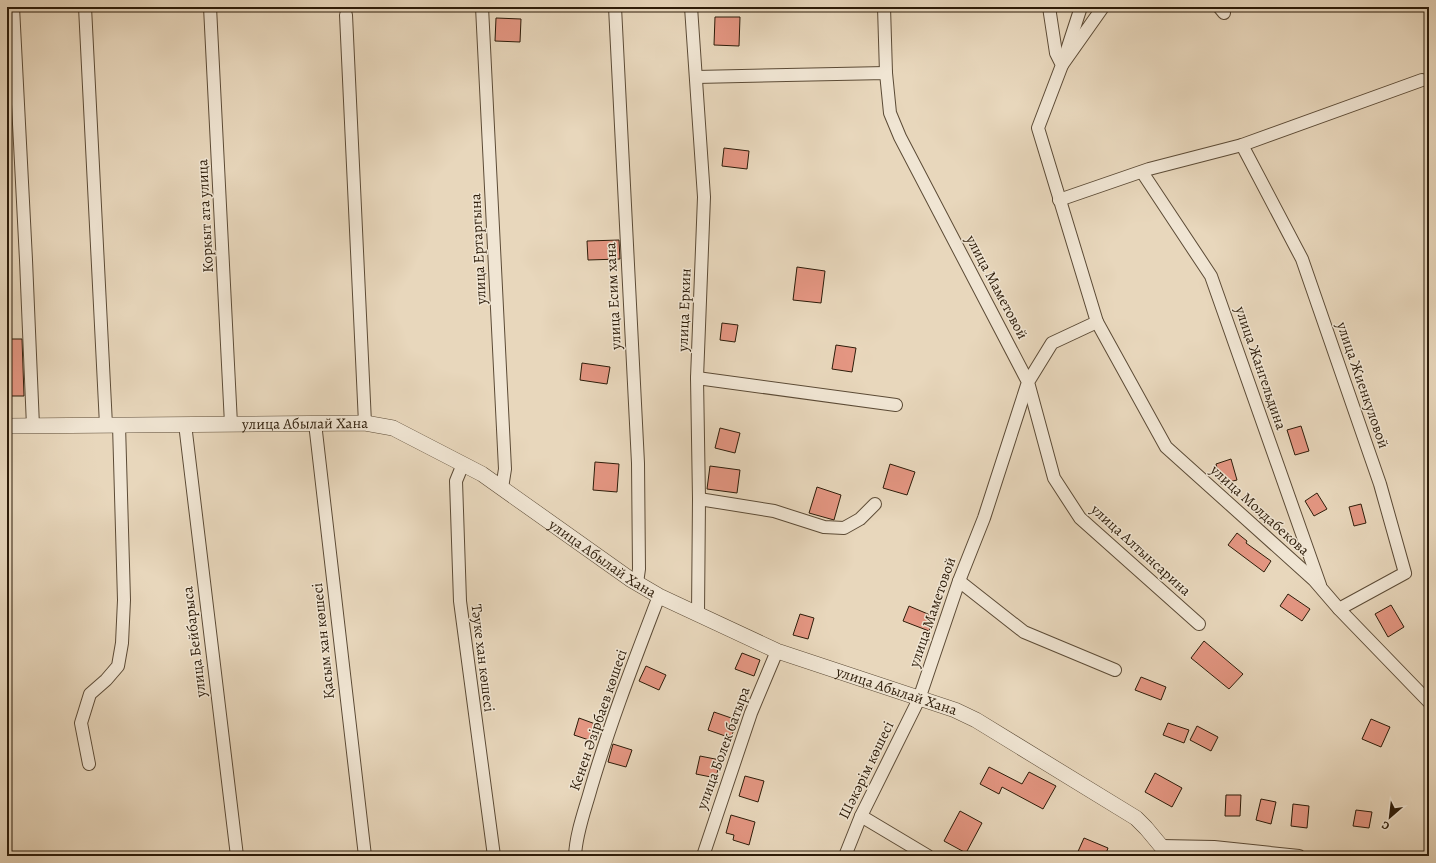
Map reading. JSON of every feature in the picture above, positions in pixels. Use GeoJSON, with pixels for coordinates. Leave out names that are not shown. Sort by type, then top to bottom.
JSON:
{"type":"FeatureCollection","features":[{"type":"Feature","properties":{"kind":"street"},"geometry":{"type":"LineString","coordinates":[[13,7],[27,275],[33,426]]}},
{"type":"Feature","properties":{"kind":"street"},"geometry":{"type":"LineString","coordinates":[[85,7],[124,600],[122,643],[118,666],[106,680],[90,694],[81,723],[89,764]]}},
{"type":"Feature","properties":{"kind":"street","name":"Коркыт ата улица"},"geometry":{"type":"LineString","coordinates":[[210,7],[231,424]]}},
{"type":"Feature","properties":{"kind":"street","name":"улица Ертаргына"},"geometry":{"type":"LineString","coordinates":[[482,7],[505,462],[502,488]]}},
{"type":"Feature","properties":{"kind":"street","name":"улица Есим хана"},"geometry":{"type":"LineString","coordinates":[[615,7],[638,456],[639,569],[637,583]]}},
{"type":"Feature","properties":{"kind":"street","name":"улица Еркин"},"geometry":{"type":"LineString","coordinates":[[691,7],[704,197],[697,378],[699,499],[698,614]]}},
{"type":"Feature","properties":{"kind":"street","name":"улица Маметовой"},"geometry":{"type":"LineString","coordinates":[[884,7],[886,73],[890,113],[900,137],[1028,382],[984,518],[959,582],[919,699]]}},
{"type":"Feature","properties":{"kind":"street"},"geometry":{"type":"LineString","coordinates":[[1049,7],[1056,53],[1062,65]]}},
{"type":"Feature","properties":{"kind":"street"},"geometry":{"type":"LineString","coordinates":[[1062,65],[1081,7]]}},
{"type":"Feature","properties":{"kind":"street"},"geometry":{"type":"LineString","coordinates":[[1062,65],[1103,7]]}},
{"type":"Feature","properties":{"kind":"street"},"geometry":{"type":"LineString","coordinates":[[346,15],[366,423]]}},
{"type":"Feature","properties":{"kind":"street","name":"улица Молдабекова"},"geometry":{"type":"LineString","coordinates":[[1062,65],[1038,128],[1097,322],[1166,447],[1314,580],[1339,609],[1429,702]]}},
{"type":"Feature","properties":{"kind":"street"},"geometry":{"type":"LineString","coordinates":[[696,77],[886,73]]}},
{"type":"Feature","properties":{"kind":"street"},"geometry":{"type":"LineString","coordinates":[[1059,200],[1142,172],[1242,145],[1422,80]]}},
{"type":"Feature","properties":{"kind":"street","name":"улица Жиенкуловой"},"geometry":{"type":"LineString","coordinates":[[1242,145],[1302,259],[1380,484],[1405,573],[1339,609]]}},
{"type":"Feature","properties":{"kind":"street","name":"улица Жангельдина"},"geometry":{"type":"LineString","coordinates":[[1142,172],[1211,276],[1322,589]]}},
{"type":"Feature","properties":{"kind":"street"},"geometry":{"type":"LineString","coordinates":[[1028,382],[1052,343],[1097,322]]}},
{"type":"Feature","properties":{"kind":"street"},"geometry":{"type":"LineString","coordinates":[[697,378],[896,405]]}},
{"type":"Feature","properties":{"kind":"street","name":"улица Алтынсарина"},"geometry":{"type":"LineString","coordinates":[[1028,382],[1054,478],[1080,518],[1199,624]]}},
{"type":"Feature","properties":{"kind":"street","name":"Қасым хан көшесі"},"geometry":{"type":"LineString","coordinates":[[315,423],[365,856]]}},
{"type":"Feature","properties":{"kind":"street","name":"улица Абылай Хана"},"geometry":{"type":"LineString","coordinates":[[7,426],[366,423],[393,428],[482,474],[637,583],[659,596],[777,651],[955,710],[976,720],[1136,818],[1146,828],[1163,851]]}},
{"type":"Feature","properties":{"kind":"street","name":"улица Бейбарыса"},"geometry":{"type":"LineString","coordinates":[[185,424],[236,856]]}},
{"type":"Feature","properties":{"kind":"street","name":"Тәуке хан көшесі"},"geometry":{"type":"LineString","coordinates":[[463,464],[456,481],[460,601],[494,856]]}},
{"type":"Feature","properties":{"kind":"street"},"geometry":{"type":"LineString","coordinates":[[699,499],[774,511],[824,527],[844,528],[860,519],[875,504]]}},
{"type":"Feature","properties":{"kind":"street"},"geometry":{"type":"LineString","coordinates":[[959,582],[1024,632],[1115,670]]}},
{"type":"Feature","properties":{"kind":"street","name":"Кенен Әзірбаев көшесі"},"geometry":{"type":"LineString","coordinates":[[576,856],[576,842],[597,768],[622,693],[659,596]]}},
{"type":"Feature","properties":{"kind":"street","name":"улица Болек батыра"},"geometry":{"type":"LineString","coordinates":[[703,856],[752,712],[777,651]]}},
{"type":"Feature","properties":{"kind":"street","name":"Шәкәрім көшесі"},"geometry":{"type":"LineString","coordinates":[[845,856],[861,816],[919,699]]}},
{"type":"Feature","properties":{"kind":"street"},"geometry":{"type":"LineString","coordinates":[[861,816],[928,856]]}},
{"type":"Feature","properties":{"kind":"street"},"geometry":{"type":"LineString","coordinates":[[1163,851],[1214,847],[1299,856]]}},
{"type":"Feature","properties":{"kind":"building"},"geometry":{"type":"Polygon","coordinates":[[[715,17],[740,17],[739,46],[714,45],[715,17]]]}},
{"type":"Feature","properties":{"kind":"building"},"geometry":{"type":"Polygon","coordinates":[[[496,18],[521,19],[520,42],[495,41],[496,18]]]}},
{"type":"Feature","properties":{"kind":"building"},"geometry":{"type":"Polygon","coordinates":[[[724,148],[749,151],[747,169],[722,166],[724,148]]]}},
{"type":"Feature","properties":{"kind":"building"},"geometry":{"type":"Polygon","coordinates":[[[619,240],[620,259],[588,260],[587,241],[619,240]]]}},
{"type":"Feature","properties":{"kind":"building"},"geometry":{"type":"Polygon","coordinates":[[[797,267],[825,271],[821,303],[793,300],[797,267]]]}},
{"type":"Feature","properties":{"kind":"building"},"geometry":{"type":"Polygon","coordinates":[[[722,323],[738,325],[735,342],[720,340],[722,323]]]}},
{"type":"Feature","properties":{"kind":"building"},"geometry":{"type":"Polygon","coordinates":[[[7,339],[22,339],[24,396],[7,396],[7,339]]]}},
{"type":"Feature","properties":{"kind":"building"},"geometry":{"type":"Polygon","coordinates":[[[836,345],[856,348],[852,372],[832,369],[836,345]]]}},
{"type":"Feature","properties":{"kind":"building"},"geometry":{"type":"Polygon","coordinates":[[[582,363],[610,367],[607,384],[580,380],[582,363]]]}},
{"type":"Feature","properties":{"kind":"building"},"geometry":{"type":"Polygon","coordinates":[[[1301,426],[1309,451],[1295,455],[1287,430],[1301,426]]]}},
{"type":"Feature","properties":{"kind":"building"},"geometry":{"type":"Polygon","coordinates":[[[720,428],[740,433],[735,453],[715,448],[720,428]]]}},
{"type":"Feature","properties":{"kind":"building"},"geometry":{"type":"Polygon","coordinates":[[[1231,459],[1237,480],[1221,484],[1216,464],[1231,459]]]}},
{"type":"Feature","properties":{"kind":"building"},"geometry":{"type":"Polygon","coordinates":[[[595,462],[619,464],[617,492],[593,490],[595,462]]]}},
{"type":"Feature","properties":{"kind":"building"},"geometry":{"type":"Polygon","coordinates":[[[890,464],[915,472],[907,495],[883,488],[890,464]]]}},
{"type":"Feature","properties":{"kind":"building"},"geometry":{"type":"Polygon","coordinates":[[[710,466],[740,470],[737,493],[707,489],[710,466]]]}},
{"type":"Feature","properties":{"kind":"building"},"geometry":{"type":"Polygon","coordinates":[[[817,487],[841,495],[834,520],[809,513],[817,487]]]}},
{"type":"Feature","properties":{"kind":"building"},"geometry":{"type":"Polygon","coordinates":[[[1317,493],[1327,509],[1314,516],[1305,501],[1317,493]]]}},
{"type":"Feature","properties":{"kind":"building"},"geometry":{"type":"Polygon","coordinates":[[[1361,504],[1366,523],[1354,526],[1349,507],[1361,504]]]}},
{"type":"Feature","properties":{"kind":"building"},"geometry":{"type":"Polygon","coordinates":[[[1237,533],[1247,541],[1246,543],[1271,561],[1264,572],[1228,545],[1237,533]]]}},
{"type":"Feature","properties":{"kind":"building"},"geometry":{"type":"Polygon","coordinates":[[[1288,594],[1310,609],[1302,621],[1280,606],[1288,594]]]}},
{"type":"Feature","properties":{"kind":"building"},"geometry":{"type":"Polygon","coordinates":[[[1391,605],[1404,627],[1388,637],[1375,614],[1391,605]]]}},
{"type":"Feature","properties":{"kind":"building"},"geometry":{"type":"Polygon","coordinates":[[[909,606],[935,617],[929,631],[903,621],[909,606]]]}},
{"type":"Feature","properties":{"kind":"building"},"geometry":{"type":"Polygon","coordinates":[[[800,614],[814,618],[808,639],[793,635],[800,614]]]}},
{"type":"Feature","properties":{"kind":"building"},"geometry":{"type":"Polygon","coordinates":[[[1204,641],[1243,674],[1229,689],[1191,658],[1204,641]]]}},
{"type":"Feature","properties":{"kind":"building"},"geometry":{"type":"Polygon","coordinates":[[[742,653],[760,660],[754,676],[735,669],[742,653]]]}},
{"type":"Feature","properties":{"kind":"building"},"geometry":{"type":"Polygon","coordinates":[[[646,666],[666,675],[659,690],[639,681],[646,666]]]}},
{"type":"Feature","properties":{"kind":"building"},"geometry":{"type":"Polygon","coordinates":[[[1141,677],[1166,687],[1161,700],[1135,690],[1141,677]]]}},
{"type":"Feature","properties":{"kind":"building"},"geometry":{"type":"Polygon","coordinates":[[[714,712],[737,720],[731,738],[708,730],[714,712]]]}},
{"type":"Feature","properties":{"kind":"building"},"geometry":{"type":"Polygon","coordinates":[[[579,718],[598,725],[592,741],[574,735],[579,718]]]}},
{"type":"Feature","properties":{"kind":"building"},"geometry":{"type":"Polygon","coordinates":[[[1371,719],[1390,727],[1381,747],[1362,739],[1371,719]]]}},
{"type":"Feature","properties":{"kind":"building"},"geometry":{"type":"Polygon","coordinates":[[[1168,723],[1189,730],[1184,743],[1163,735],[1168,723]]]}},
{"type":"Feature","properties":{"kind":"building"},"geometry":{"type":"Polygon","coordinates":[[[1197,726],[1218,737],[1211,751],[1190,740],[1197,726]]]}},
{"type":"Feature","properties":{"kind":"building"},"geometry":{"type":"Polygon","coordinates":[[[613,744],[632,750],[626,767],[608,762],[613,744]]]}},
{"type":"Feature","properties":{"kind":"building"},"geometry":{"type":"Polygon","coordinates":[[[700,756],[720,760],[716,778],[696,774],[700,756]]]}},
{"type":"Feature","properties":{"kind":"building"},"geometry":{"type":"Polygon","coordinates":[[[989,767],[1022,784],[1029,772],[1056,786],[1043,809],[1002,787],[999,794],[980,784],[989,767]]]}},
{"type":"Feature","properties":{"kind":"building"},"geometry":{"type":"Polygon","coordinates":[[[1155,773],[1182,788],[1172,807],[1145,792],[1155,773]]]}},
{"type":"Feature","properties":{"kind":"building"},"geometry":{"type":"Polygon","coordinates":[[[745,776],[764,781],[758,802],[739,796],[745,776]]]}},
{"type":"Feature","properties":{"kind":"building"},"geometry":{"type":"Polygon","coordinates":[[[1226,795],[1241,795],[1240,816],[1225,816],[1226,795]]]}},
{"type":"Feature","properties":{"kind":"building"},"geometry":{"type":"Polygon","coordinates":[[[1261,799],[1276,802],[1271,824],[1256,820],[1261,799]]]}},
{"type":"Feature","properties":{"kind":"building"},"geometry":{"type":"Polygon","coordinates":[[[1293,804],[1309,806],[1307,828],[1291,826],[1293,804]]]}},
{"type":"Feature","properties":{"kind":"building"},"geometry":{"type":"Polygon","coordinates":[[[1356,810],[1372,812],[1369,828],[1353,826],[1356,810]]]}},
{"type":"Feature","properties":{"kind":"building"},"geometry":{"type":"Polygon","coordinates":[[[960,811],[982,823],[966,853],[944,841],[960,811]]]}},
{"type":"Feature","properties":{"kind":"building"},"geometry":{"type":"Polygon","coordinates":[[[731,815],[755,822],[749,845],[733,840],[734,835],[726,833],[731,815]]]}},
{"type":"Feature","properties":{"kind":"building"},"geometry":{"type":"Polygon","coordinates":[[[1084,838],[1108,848],[1105,856],[1076,856],[1084,838]]]}}]}
